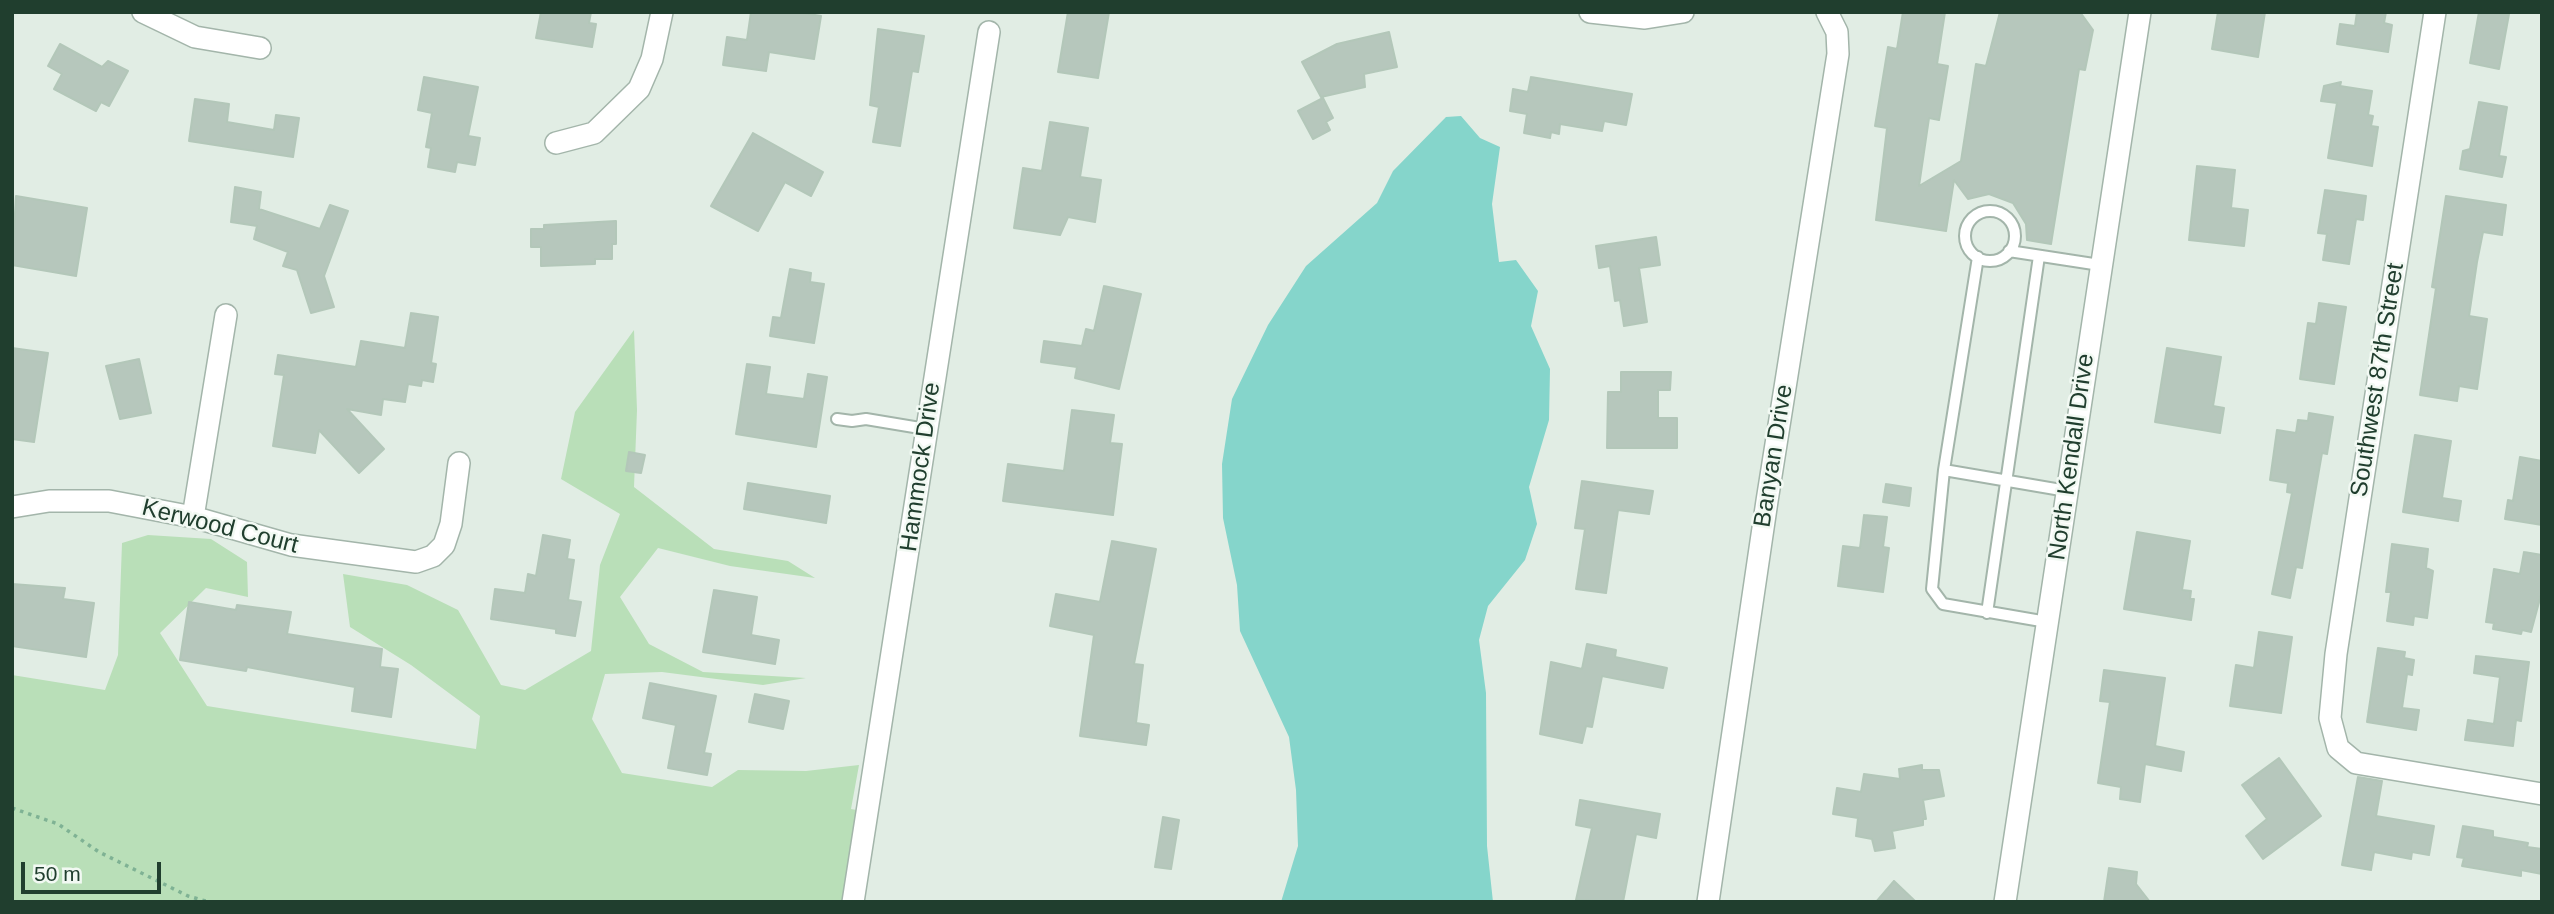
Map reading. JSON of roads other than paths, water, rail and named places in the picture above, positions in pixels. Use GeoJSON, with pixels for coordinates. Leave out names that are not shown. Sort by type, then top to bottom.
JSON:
{"type":"FeatureCollection","features":[{"type":"Feature","properties":{"kind":"street"},"geometry":{"type":"LineString","coordinates":[[143,12],[195,37],[260,48]]}},
{"type":"Feature","properties":{"kind":"street"},"geometry":{"type":"LineString","coordinates":[[556,143],[594,133],[639,89],[652,59],[662,12]]}},
{"type":"Feature","properties":{"kind":"street"},"geometry":{"type":"LineString","coordinates":[[1590,12],[1645,18],[1684,12]]}},
{"type":"Feature","properties":{"kind":"street","name":"Banyan Drive"},"geometry":{"type":"LineString","coordinates":[[1708,902],[1838,54],[1837,32],[1827,12]]}},
{"type":"Feature","properties":{"kind":"street","name":"North Kendall Drive"},"geometry":{"type":"LineString","coordinates":[[2005,902],[2140,12]]}},
{"type":"Feature","properties":{"kind":"street","name":"Southwest 87th Street"},"geometry":{"type":"LineString","coordinates":[[2435,12],[2332,678],[2330,718],[2338,748],[2364,766],[2542,793]]}},
{"type":"Feature","properties":{"kind":"street","name":"Hammock Drive"},"geometry":{"type":"LineString","coordinates":[[853,902],[989,32]]}},
{"type":"Feature","properties":{"kind":"street"},"geometry":{"type":"LineString","coordinates":[[192,516],[226,315]]}},
{"type":"Feature","properties":{"kind":"street","name":"Kerwood Court"},"geometry":{"type":"LineString","coordinates":[[12,507],[50,501],[98,499],[192,516],[270,540],[324,552],[407,563],[428,559],[439,552],[447,536],[458,463]]}},
{"type":"Feature","properties":{"kind":"lane"},"geometry":{"type":"LineString","coordinates":[[1985,211],[2002,214],[2013,227],[2013,244],[2009,251],[1998,259],[1978,257],[1966,244],[1965,236],[1971,220],[1985,211]]}},
{"type":"Feature","properties":{"kind":"lane"},"geometry":{"type":"LineString","coordinates":[[2009,251],[2100,264]]}},
{"type":"Feature","properties":{"kind":"lane"},"geometry":{"type":"LineString","coordinates":[[1987,613],[2039,256]]}},
{"type":"Feature","properties":{"kind":"lane"},"geometry":{"type":"LineString","coordinates":[[1978,257],[1944,470],[1932,590],[1943,604],[2047,622]]}},
{"type":"Feature","properties":{"kind":"lane"},"geometry":{"type":"LineString","coordinates":[[837,419],[866,419],[926,429]]}},
{"type":"Feature","properties":{"kind":"lane"},"geometry":{"type":"LineString","coordinates":[[1944,470],[2067,491]]}},
{"type":"Feature","properties":{"kind":"water"},"geometry":{"type":"Polygon","coordinates":[[[1461,116],[1480,138],[1500,147],[1492,204],[1499,262],[1516,260],[1538,291],[1531,326],[1550,369],[1549,420],[1529,487],[1537,524],[1525,560],[1488,606],[1479,640],[1486,693],[1487,846],[1493,902],[1281,902],[1298,846],[1296,790],[1289,737],[1240,631],[1237,585],[1223,518],[1222,464],[1232,399],[1268,325],[1306,266],[1377,203],[1393,171],[1446,117],[1461,116]]]}}]}
